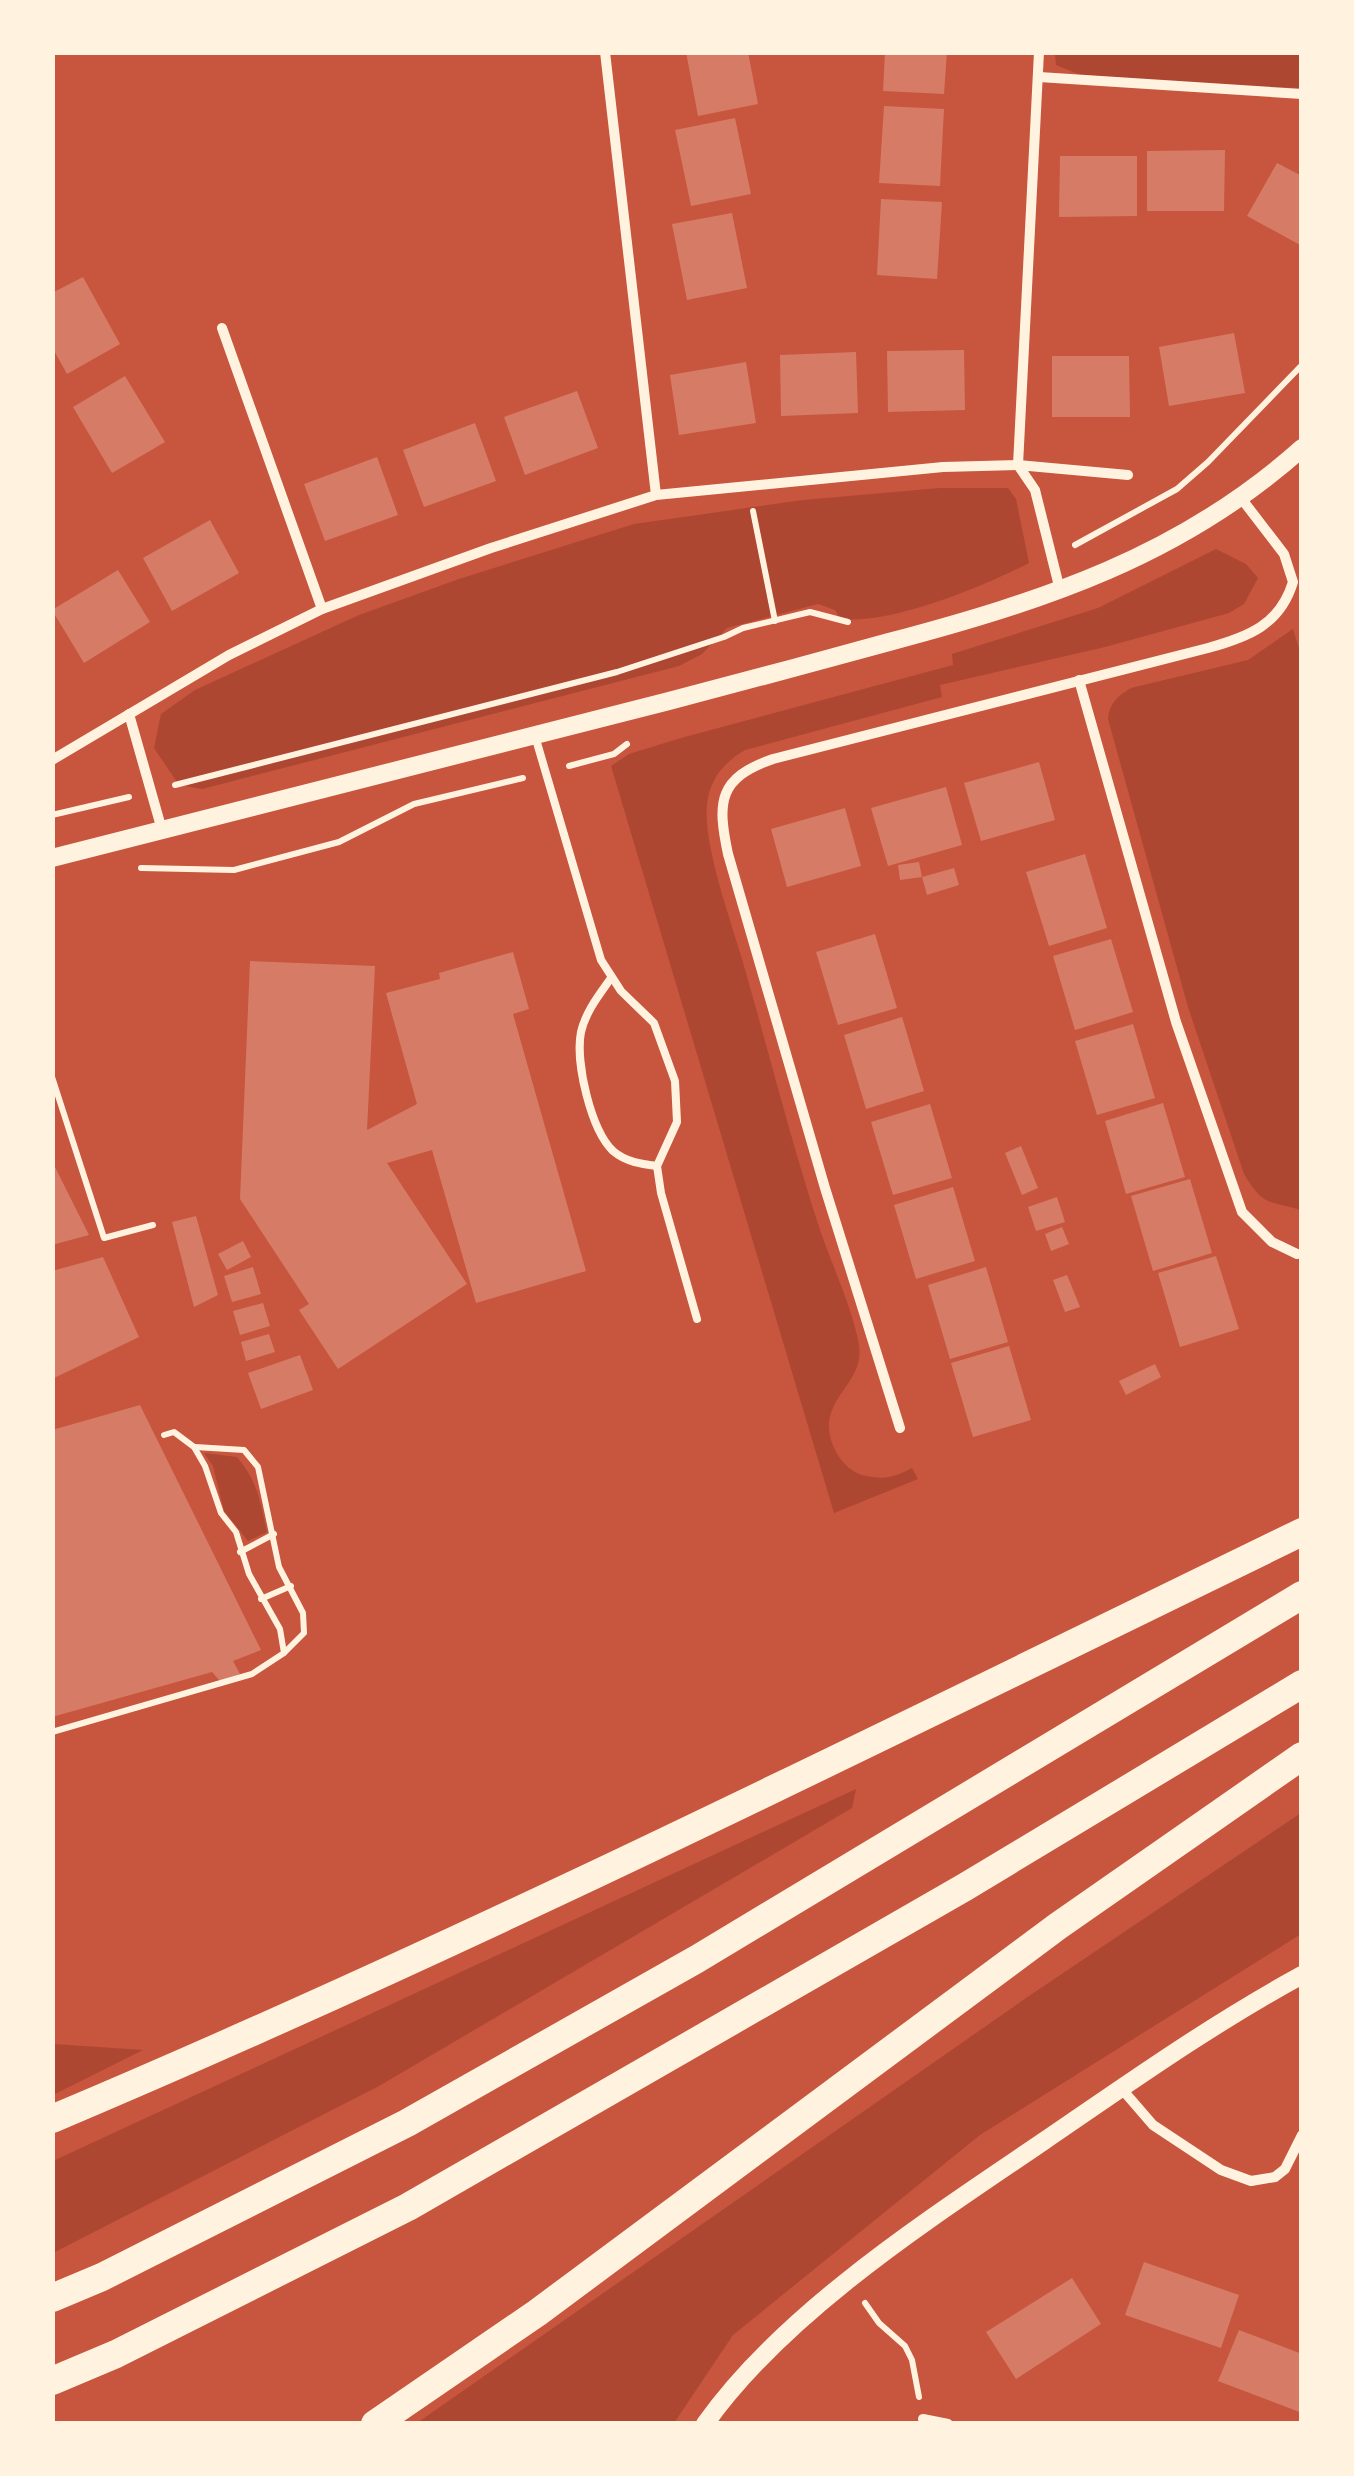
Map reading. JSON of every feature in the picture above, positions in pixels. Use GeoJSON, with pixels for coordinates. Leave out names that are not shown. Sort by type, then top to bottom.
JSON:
{"type":"FeatureCollection","features":[{"type":"Feature","properties":{"kind":"highway"},"geometry":{"type":"LineString","coordinates":[[52,2119],[206,2055],[613,1864],[1302,1532]]}},
{"type":"Feature","properties":{"kind":"highway"},"geometry":{"type":"LineString","coordinates":[[52,2298],[102,2277],[407,2123],[680,1968],[1302,1595]]}},
{"type":"Feature","properties":{"kind":"highway"},"geometry":{"type":"LineString","coordinates":[[52,2382],[116,2354],[408,2207],[965,1887],[1302,1684]]}},
{"type":"Feature","properties":{"kind":"highway"},"geometry":{"type":"LineString","coordinates":[[375,2424],[537,2313],[1043,1938],[1302,1756]]}},
{"type":"Feature","properties":{"kind":"street"},"geometry":{"type":"LineString","coordinates":[[605,52],[656,495]]}},
{"type":"Feature","properties":{"kind":"street"},"geometry":{"type":"LineString","coordinates":[[1039,52],[1018,465],[1034,490],[1060,592]]}},
{"type":"Feature","properties":{"kind":"street"},"geometry":{"type":"LineString","coordinates":[[1040,76],[1302,94]]}},
{"type":"Feature","properties":{"kind":"street"},"geometry":{"type":"LineString","coordinates":[[222,328],[322,609]]}},
{"type":"Feature","properties":{"kind":"street"},"geometry":{"type":"LineString","coordinates":[[52,858],[535,736],[997,613],[1060,592],[1172,541],[1241,498],[1302,448]]}},
{"type":"Feature","properties":{"kind":"street"},"geometry":{"type":"LineString","coordinates":[[52,760],[229,655],[322,609],[491,548],[656,495],[943,468],[1018,465],[1128,474]]}},
{"type":"Feature","properties":{"kind":"street"},"geometry":{"type":"LineString","coordinates":[[900,1428],[728,854],[721,815],[724,796],[736,777],[750,767],[773,760],[1245,638],[1272,620],[1297,583],[1284,554],[1241,498]]}},
{"type":"Feature","properties":{"kind":"street"},"geometry":{"type":"LineString","coordinates":[[1079,680],[1176,1022],[1242,1212],[1272,1242],[1298,1254]]}},
{"type":"Feature","properties":{"kind":"street"},"geometry":{"type":"LineString","coordinates":[[129,714],[162,830]]}},
{"type":"Feature","properties":{"kind":"street"},"geometry":{"type":"LineString","coordinates":[[705,2424],[739,2380],[776,2342],[848,2282],[1122,2088],[1217,2024],[1302,1976]]}},
{"type":"Feature","properties":{"kind":"street"},"geometry":{"type":"LineString","coordinates":[[1122,2088],[1154,2125],[1221,2170],[1251,2180],[1275,2177],[1285,2169],[1302,2134]]}},
{"type":"Feature","properties":{"kind":"street"},"geometry":{"type":"LineString","coordinates":[[923,2419],[948,2424]]}},
{"type":"Feature","properties":{"kind":"lane"},"geometry":{"type":"LineString","coordinates":[[535,736],[601,960],[611,978],[654,1023],[675,1081],[677,1122],[657,1166],[697,1319]]}},
{"type":"Feature","properties":{"kind":"lane"},"geometry":{"type":"LineString","coordinates":[[611,978],[590,1008],[581,1034],[584,1084],[602,1136],[612,1150],[625,1160],[657,1166]]}},
{"type":"Feature","properties":{"kind":"path"},"geometry":{"type":"LineString","coordinates":[[748,485],[776,620]]}},
{"type":"Feature","properties":{"kind":"path"},"geometry":{"type":"LineString","coordinates":[[52,815],[465,713],[617,672],[724,637]]}},
{"type":"Feature","properties":{"kind":"path"},"geometry":{"type":"LineString","coordinates":[[52,946],[52,959]]}},
{"type":"Feature","properties":{"kind":"path"},"geometry":{"type":"LineString","coordinates":[[52,1077],[104,1238],[153,1225]]}},
{"type":"Feature","properties":{"kind":"path"},"geometry":{"type":"LineString","coordinates":[[164,1436],[174,1432],[194,1447],[211,1480],[220,1513],[236,1532],[240,1552],[261,1599],[280,1629],[284,1653]]}},
{"type":"Feature","properties":{"kind":"path"},"geometry":{"type":"LineString","coordinates":[[52,1732],[252,1674],[284,1653],[304,1633],[305,1623],[291,1586],[278,1567],[258,1467],[244,1450],[194,1447]]}},
{"type":"Feature","properties":{"kind":"path"},"geometry":{"type":"LineString","coordinates":[[240,1552],[274,1534]]}},
{"type":"Feature","properties":{"kind":"path"},"geometry":{"type":"LineString","coordinates":[[261,1599],[291,1586]]}},
{"type":"Feature","properties":{"kind":"path"},"geometry":{"type":"LineString","coordinates":[[848,2282],[879,2322],[906,2346],[923,2419]]}},
{"type":"Feature","properties":{"kind":"shaded area"},"geometry":{"type":"Polygon","coordinates":[[[1055,53],[1301,53],[1301,88],[1098,82],[1056,65],[1055,53]]]}},
{"type":"Feature","properties":{"kind":"shaded area"},"geometry":{"type":"Polygon","coordinates":[[[940,488],[1008,488],[1016,499],[1029,563],[963,592],[885,616],[840,619],[835,610],[818,604],[727,628],[702,654],[679,666],[202,789],[179,785],[154,748],[161,714],[195,690],[359,615],[459,579],[634,524],[803,500],[940,488]]]}},
{"type":"Feature","properties":{"kind":"shaded area"},"geometry":{"type":"Polygon","coordinates":[[[1216,549],[1246,564],[1258,578],[1244,604],[1229,613],[1105,647],[940,685],[942,697],[745,750],[725,766],[711,787],[707,821],[718,881],[809,1196],[859,1345],[858,1365],[831,1413],[831,1440],[846,1465],[862,1475],[888,1477],[912,1468],[918,1479],[834,1513],[611,766],[629,754],[681,738],[953,665],[952,654],[1098,608],[1216,549]]]}},
{"type":"Feature","properties":{"kind":"shaded area"},"geometry":{"type":"Polygon","coordinates":[[[1293,629],[1302,658],[1301,1210],[1262,1197],[1244,1174],[1188,1007],[1108,719],[1115,700],[1131,688],[1248,660],[1293,629]]]}},
{"type":"Feature","properties":{"kind":"shaded area"},"geometry":{"type":"Polygon","coordinates":[[[204,1453],[237,1457],[254,1484],[267,1532],[248,1541],[224,1511],[213,1466],[204,1453]]]}},
{"type":"Feature","properties":{"kind":"shaded area"},"geometry":{"type":"Polygon","coordinates":[[[856,1789],[852,1808],[379,2086],[53,2253],[53,2161],[856,1789]]]}},
{"type":"Feature","properties":{"kind":"shaded area"},"geometry":{"type":"Polygon","coordinates":[[[1301,1813],[1301,1934],[980,2135],[733,2335],[674,2423],[417,2423],[1029,1996],[1301,1813]]]}},
{"type":"Feature","properties":{"kind":"shaded area"},"geometry":{"type":"Polygon","coordinates":[[[53,2044],[143,2050],[53,2095],[53,2044]]]}},
{"type":"Feature","properties":{"kind":"building"},"geometry":{"type":"Polygon","coordinates":[[[686,52],[748,52],[758,104],[698,116],[686,52]]]}},
{"type":"Feature","properties":{"kind":"building"},"geometry":{"type":"Polygon","coordinates":[[[885,52],[947,52],[944,94],[883,91],[885,52]]]}},
{"type":"Feature","properties":{"kind":"building"},"geometry":{"type":"Polygon","coordinates":[[[884,106],[944,109],[940,186],[879,183],[884,106]]]}},
{"type":"Feature","properties":{"kind":"building"},"geometry":{"type":"Polygon","coordinates":[[[735,118],[751,194],[691,206],[675,130],[735,118]]]}},
{"type":"Feature","properties":{"kind":"building"},"geometry":{"type":"Polygon","coordinates":[[[1225,150],[1224,211],[1147,211],[1147,151],[1225,150]]]}},
{"type":"Feature","properties":{"kind":"building"},"geometry":{"type":"Polygon","coordinates":[[[1060,156],[1137,156],[1137,216],[1059,217],[1060,156]]]}},
{"type":"Feature","properties":{"kind":"building"},"geometry":{"type":"Polygon","coordinates":[[[1277,163],[1302,176],[1302,246],[1247,216],[1277,163]]]}},
{"type":"Feature","properties":{"kind":"building"},"geometry":{"type":"Polygon","coordinates":[[[881,199],[942,202],[937,279],[877,275],[881,199]]]}},
{"type":"Feature","properties":{"kind":"building"},"geometry":{"type":"Polygon","coordinates":[[[732,213],[747,288],[687,300],[672,224],[732,213]]]}},
{"type":"Feature","properties":{"kind":"building"},"geometry":{"type":"Polygon","coordinates":[[[83,277],[120,344],[67,374],[52,347],[52,293],[83,277]]]}},
{"type":"Feature","properties":{"kind":"building"},"geometry":{"type":"Polygon","coordinates":[[[1234,333],[1245,393],[1169,406],[1159,347],[1234,333]]]}},
{"type":"Feature","properties":{"kind":"building"},"geometry":{"type":"Polygon","coordinates":[[[964,350],[965,410],[888,412],[887,351],[964,350]]]}},
{"type":"Feature","properties":{"kind":"building"},"geometry":{"type":"Polygon","coordinates":[[[856,352],[858,413],[781,416],[780,355],[856,352]]]}},
{"type":"Feature","properties":{"kind":"building"},"geometry":{"type":"Polygon","coordinates":[[[1052,356],[1129,356],[1130,417],[1052,417],[1052,356]]]}},
{"type":"Feature","properties":{"kind":"building"},"geometry":{"type":"Polygon","coordinates":[[[746,362],[756,423],[679,435],[670,375],[746,362]]]}},
{"type":"Feature","properties":{"kind":"building"},"geometry":{"type":"Polygon","coordinates":[[[125,376],[165,442],[112,473],[73,407],[125,376]]]}},
{"type":"Feature","properties":{"kind":"building"},"geometry":{"type":"Polygon","coordinates":[[[577,391],[598,448],[525,475],[504,417],[577,391]]]}},
{"type":"Feature","properties":{"kind":"building"},"geometry":{"type":"Polygon","coordinates":[[[475,423],[496,481],[424,507],[403,450],[475,423]]]}},
{"type":"Feature","properties":{"kind":"building"},"geometry":{"type":"Polygon","coordinates":[[[377,457],[398,515],[325,541],[304,484],[377,457]]]}},
{"type":"Feature","properties":{"kind":"building"},"geometry":{"type":"Polygon","coordinates":[[[210,520],[239,573],[172,611],[143,558],[210,520]]]}},
{"type":"Feature","properties":{"kind":"building"},"geometry":{"type":"Polygon","coordinates":[[[118,570],[150,622],[84,663],[52,610],[118,570]]]}},
{"type":"Feature","properties":{"kind":"building"},"geometry":{"type":"Polygon","coordinates":[[[1039,762],[1055,820],[981,841],[964,783],[1039,762]]]}},
{"type":"Feature","properties":{"kind":"building"},"geometry":{"type":"Polygon","coordinates":[[[946,787],[962,845],[888,866],[871,808],[946,787]]]}},
{"type":"Feature","properties":{"kind":"building"},"geometry":{"type":"Polygon","coordinates":[[[845,808],[861,866],[787,887],[771,829],[845,808]]]}},
{"type":"Feature","properties":{"kind":"building"},"geometry":{"type":"Polygon","coordinates":[[[1085,854],[1107,928],[1049,946],[1026,872],[1085,854]]]}},
{"type":"Feature","properties":{"kind":"building"},"geometry":{"type":"Polygon","coordinates":[[[919,862],[922,877],[900,880],[898,865],[919,862]]]}},
{"type":"Feature","properties":{"kind":"building"},"geometry":{"type":"Polygon","coordinates":[[[954,868],[959,885],[927,895],[922,877],[954,868]]]}},
{"type":"Feature","properties":{"kind":"building"},"geometry":{"type":"Polygon","coordinates":[[[875,934],[897,1008],[838,1025],[816,952],[875,934]]]}},
{"type":"Feature","properties":{"kind":"building"},"geometry":{"type":"Polygon","coordinates":[[[1111,939],[1133,1012],[1075,1030],[1053,956],[1111,939]]]}},
{"type":"Feature","properties":{"kind":"building"},"geometry":{"type":"Polygon","coordinates":[[[513,952],[529,1009],[513,1014],[586,1271],[476,1303],[432,1150],[387,1163],[467,1284],[338,1369],[299,1310],[309,1304],[240,1199],[250,961],[375,966],[367,1130],[417,1104],[386,993],[440,979],[439,973],[513,952]]]}},
{"type":"Feature","properties":{"kind":"building"},"geometry":{"type":"Polygon","coordinates":[[[902,1017],[924,1091],[866,1109],[844,1035],[902,1017]]]}},
{"type":"Feature","properties":{"kind":"building"},"geometry":{"type":"Polygon","coordinates":[[[1133,1024],[1155,1098],[1097,1115],[1075,1041],[1133,1024]]]}},
{"type":"Feature","properties":{"kind":"building"},"geometry":{"type":"Polygon","coordinates":[[[1163,1103],[1185,1177],[1126,1194],[1105,1121],[1163,1103]]]}},
{"type":"Feature","properties":{"kind":"building"},"geometry":{"type":"Polygon","coordinates":[[[930,1104],[952,1178],[893,1195],[871,1122],[930,1104]]]}},
{"type":"Feature","properties":{"kind":"building"},"geometry":{"type":"Polygon","coordinates":[[[1021,1146],[1038,1188],[1022,1195],[1005,1153],[1021,1146]]]}},
{"type":"Feature","properties":{"kind":"building"},"geometry":{"type":"Polygon","coordinates":[[[52,1161],[89,1235],[52,1245],[52,1161]]]}},
{"type":"Feature","properties":{"kind":"building"},"geometry":{"type":"Polygon","coordinates":[[[1190,1179],[1212,1253],[1153,1271],[1131,1196],[1190,1179]]]}},
{"type":"Feature","properties":{"kind":"building"},"geometry":{"type":"Polygon","coordinates":[[[953,1187],[975,1261],[916,1279],[894,1205],[953,1187]]]}},
{"type":"Feature","properties":{"kind":"building"},"geometry":{"type":"Polygon","coordinates":[[[1057,1197],[1065,1222],[1036,1231],[1028,1207],[1057,1197]]]}},
{"type":"Feature","properties":{"kind":"building"},"geometry":{"type":"Polygon","coordinates":[[[196,1216],[218,1295],[194,1307],[172,1222],[196,1216]]]}},
{"type":"Feature","properties":{"kind":"building"},"geometry":{"type":"Polygon","coordinates":[[[1062,1227],[1069,1244],[1051,1251],[1045,1234],[1062,1227]]]}},
{"type":"Feature","properties":{"kind":"building"},"geometry":{"type":"Polygon","coordinates":[[[243,1241],[251,1257],[227,1270],[218,1254],[243,1241]]]}},
{"type":"Feature","properties":{"kind":"building"},"geometry":{"type":"Polygon","coordinates":[[[1216,1256],[1239,1329],[1180,1347],[1158,1273],[1216,1256]]]}},
{"type":"Feature","properties":{"kind":"building"},"geometry":{"type":"Polygon","coordinates":[[[103,1257],[139,1337],[52,1379],[52,1271],[103,1257]]]}},
{"type":"Feature","properties":{"kind":"building"},"geometry":{"type":"Polygon","coordinates":[[[253,1267],[261,1294],[232,1302],[224,1276],[253,1267]]]}},
{"type":"Feature","properties":{"kind":"building"},"geometry":{"type":"Polygon","coordinates":[[[986,1267],[1008,1342],[950,1359],[928,1285],[986,1267]]]}},
{"type":"Feature","properties":{"kind":"building"},"geometry":{"type":"Polygon","coordinates":[[[1067,1275],[1080,1307],[1065,1312],[1053,1280],[1067,1275]]]}},
{"type":"Feature","properties":{"kind":"building"},"geometry":{"type":"Polygon","coordinates":[[[263,1303],[270,1326],[240,1335],[233,1311],[263,1303]]]}},
{"type":"Feature","properties":{"kind":"building"},"geometry":{"type":"Polygon","coordinates":[[[269,1334],[275,1352],[246,1361],[241,1342],[269,1334]]]}},
{"type":"Feature","properties":{"kind":"building"},"geometry":{"type":"Polygon","coordinates":[[[1009,1346],[1031,1420],[973,1437],[951,1363],[1009,1346]]]}},
{"type":"Feature","properties":{"kind":"building"},"geometry":{"type":"Polygon","coordinates":[[[300,1355],[313,1390],[261,1409],[248,1373],[300,1355]]]}},
{"type":"Feature","properties":{"kind":"building"},"geometry":{"type":"Polygon","coordinates":[[[1155,1364],[1161,1377],[1126,1395],[1119,1381],[1155,1364]]]}},
{"type":"Feature","properties":{"kind":"building"},"geometry":{"type":"Polygon","coordinates":[[[140,1405],[261,1650],[233,1661],[240,1674],[220,1681],[212,1672],[52,1717],[52,1430],[140,1405]]]}},
{"type":"Feature","properties":{"kind":"building"},"geometry":{"type":"Polygon","coordinates":[[[1144,2262],[1239,2295],[1221,2348],[1125,2315],[1144,2262]]]}},
{"type":"Feature","properties":{"kind":"building"},"geometry":{"type":"Polygon","coordinates":[[[1072,2278],[1101,2324],[1016,2379],[986,2332],[1072,2278]]]}},
{"type":"Feature","properties":{"kind":"building"},"geometry":{"type":"Polygon","coordinates":[[[1239,2330],[1302,2354],[1302,2413],[1218,2381],[1239,2330]]]}}]}
